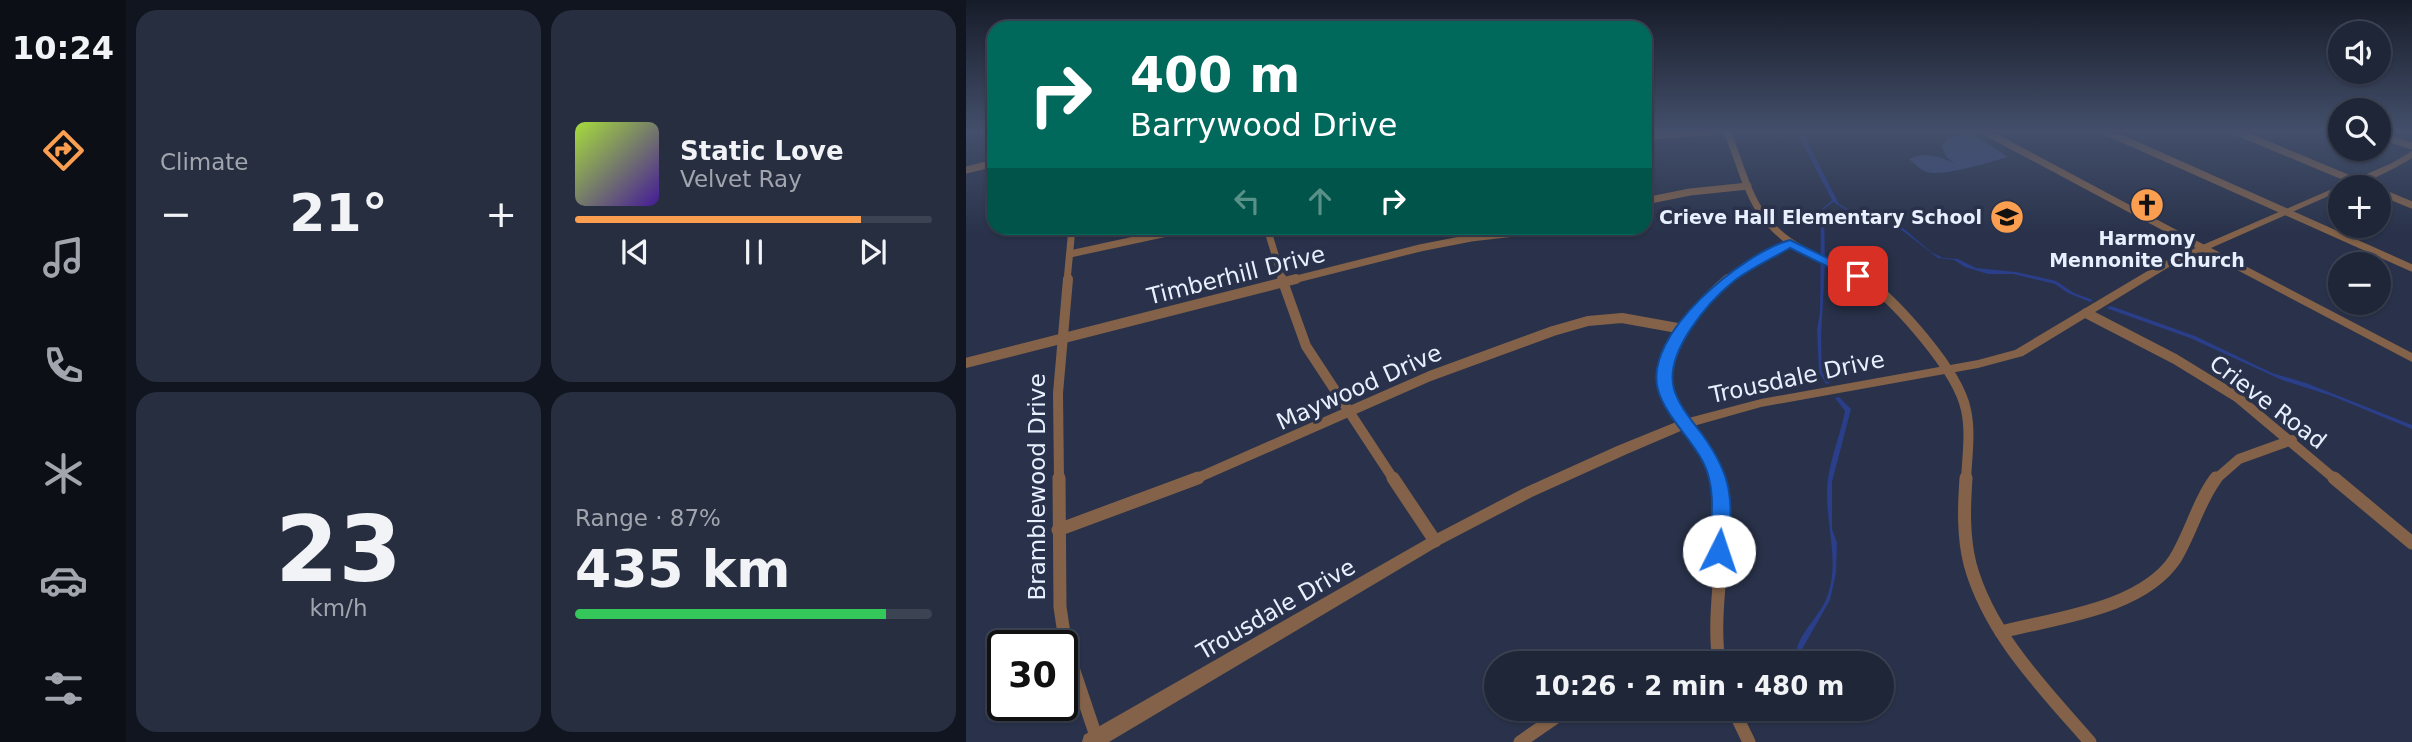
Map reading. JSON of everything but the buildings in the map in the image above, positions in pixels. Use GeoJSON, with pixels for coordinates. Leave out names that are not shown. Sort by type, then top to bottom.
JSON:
{"type":"FeatureCollection","features":[{"type":"Feature","properties":{"kind":"street"},"geometry":{"type":"LineString","coordinates":[[966,170],[983,166]]}},
{"type":"Feature","properties":{"kind":"street"},"geometry":{"type":"LineString","coordinates":[[1740,166],[1761,215],[1790,243],[1865,280],[1888,298],[1960,393],[1968,413],[1964,521],[1968,556],[1976,582],[2001,632],[2090,742]]}},
{"type":"Feature","properties":{"kind":"street"},"geometry":{"type":"LineString","coordinates":[[2049,166],[2412,358]]}},
{"type":"Feature","properties":{"kind":"street"},"geometry":{"type":"LineString","coordinates":[[2183,166],[2412,268]]}},
{"type":"Feature","properties":{"kind":"street"},"geometry":{"type":"LineString","coordinates":[[2316,166],[2339,175]]}},
{"type":"Feature","properties":{"kind":"street","name":"Trousdale Drive"},"geometry":{"type":"LineString","coordinates":[[2371,175],[2393,166]]}},
{"type":"Feature","properties":{"kind":"street"},"geometry":{"type":"LineString","coordinates":[[1652,200],[1690,192],[1748,186]]}},
{"type":"Feature","properties":{"kind":"street","name":"Trousdale Drive"},"geometry":{"type":"LineString","coordinates":[[1096,741],[1435,541],[1527,493],[1686,424],[1761,402],[1945,370],[2019,353],[2165,265],[2328,194]]}},
{"type":"Feature","properties":{"kind":"street"},"geometry":{"type":"LineString","coordinates":[[2391,196],[2412,205]]}},
{"type":"Feature","properties":{"kind":"street","name":"Bramblewood Drive"},"geometry":{"type":"LineString","coordinates":[[1071,235],[1058,393],[1058,530],[1062,629],[1096,741]]}},
{"type":"Feature","properties":{"kind":"street"},"geometry":{"type":"LineString","coordinates":[[1070,254],[1158,235]]}},
{"type":"Feature","properties":{"kind":"street"},"geometry":{"type":"LineString","coordinates":[[1269,235],[1282,283],[1306,346],[1435,541]]}},
{"type":"Feature","properties":{"kind":"street","name":"Timberhill Drive"},"geometry":{"type":"LineString","coordinates":[[966,363],[1438,244],[1507,235]]}},
{"type":"Feature","properties":{"kind":"street"},"geometry":{"type":"LineString","coordinates":[[1718,651],[1715,615],[1722,508],[1720,485],[1712,462],[1670,400],[1664,377],[1666,359],[1684,329],[1732,276],[1790,243]]}},
{"type":"Feature","properties":{"kind":"street","name":"Crieve Road"},"geometry":{"type":"LineString","coordinates":[[2086,313],[2182,363],[2228,391],[2292,440],[2412,543]]}},
{"type":"Feature","properties":{"kind":"street","name":"Maywood Drive"},"geometry":{"type":"LineString","coordinates":[[1058,530],[1206,475],[1467,361],[1575,324],[1599,319],[1628,318],[1684,329]]}},
{"type":"Feature","properties":{"kind":"street"},"geometry":{"type":"LineString","coordinates":[[2001,632],[2117,600],[2150,583],[2181,552],[2204,496],[2218,474],[2238,459],[2292,440]]}},
{"type":"Feature","properties":{"kind":"street"},"geometry":{"type":"LineString","coordinates":[[1520,742],[1551,721]]}},
{"type":"Feature","properties":{"kind":"street"},"geometry":{"type":"LineString","coordinates":[[1739,721],[1749,742]]}},
{"type":"Feature","properties":{"kind":"shaded area"},"geometry":{"type":"Polygon","coordinates":[[[1814,166],[1820,166],[1839,204],[1866,219],[1903,228],[1931,252],[1943,258],[1958,259],[1976,268],[2016,272],[2056,281],[2074,293],[2093,300],[2090,302],[2068,293],[2055,284],[2013,274],[1988,274],[1965,267],[1954,260],[1938,258],[1899,228],[1861,219],[1833,202],[1824,209],[1825,265],[1821,337],[1822,372],[1830,383],[1826,384],[1819,372],[1817,330],[1820,312],[1821,210],[1832,200],[1814,166]]]}},
{"type":"Feature","properties":{"kind":"shaded area"},"geometry":{"type":"Polygon","coordinates":[[[1917,166],[1976,166],[1934,173],[1917,166]]]}},
{"type":"Feature","properties":{"kind":"shaded area"},"geometry":{"type":"Polygon","coordinates":[[[2111,306],[2195,336],[2272,373],[2306,383],[2412,425],[2412,429],[2332,396],[2282,380],[2190,338],[2106,308],[2111,306]]]}},
{"type":"Feature","properties":{"kind":"shaded area"},"geometry":{"type":"Polygon","coordinates":[[[1839,397],[1851,409],[1832,482],[1832,529],[1837,543],[1836,573],[1830,600],[1801,651],[1797,651],[1801,638],[1823,605],[1831,584],[1832,557],[1827,490],[1845,411],[1835,398],[1839,397]]]}},
{"type":"Feature","properties":{"kind":"place","name":"Harmony Mennonite Church"},"geometry":{"type":"Point","coordinates":[2147,205]}},
{"type":"Feature","properties":{"kind":"place","name":"Crieve Hall Elementary School"},"geometry":{"type":"Point","coordinates":[2007,217]}},
{"type":"Feature","properties":{"kind":"route"},"geometry":{"type":"LineString","coordinates":[[1719,551],[1722,508],[1720,485],[1712,462],[1673,406],[1666,389],[1664,371],[1670,349],[1700,308],[1727,280],[1747,265],[1790,243],[1858,276]]}}]}
